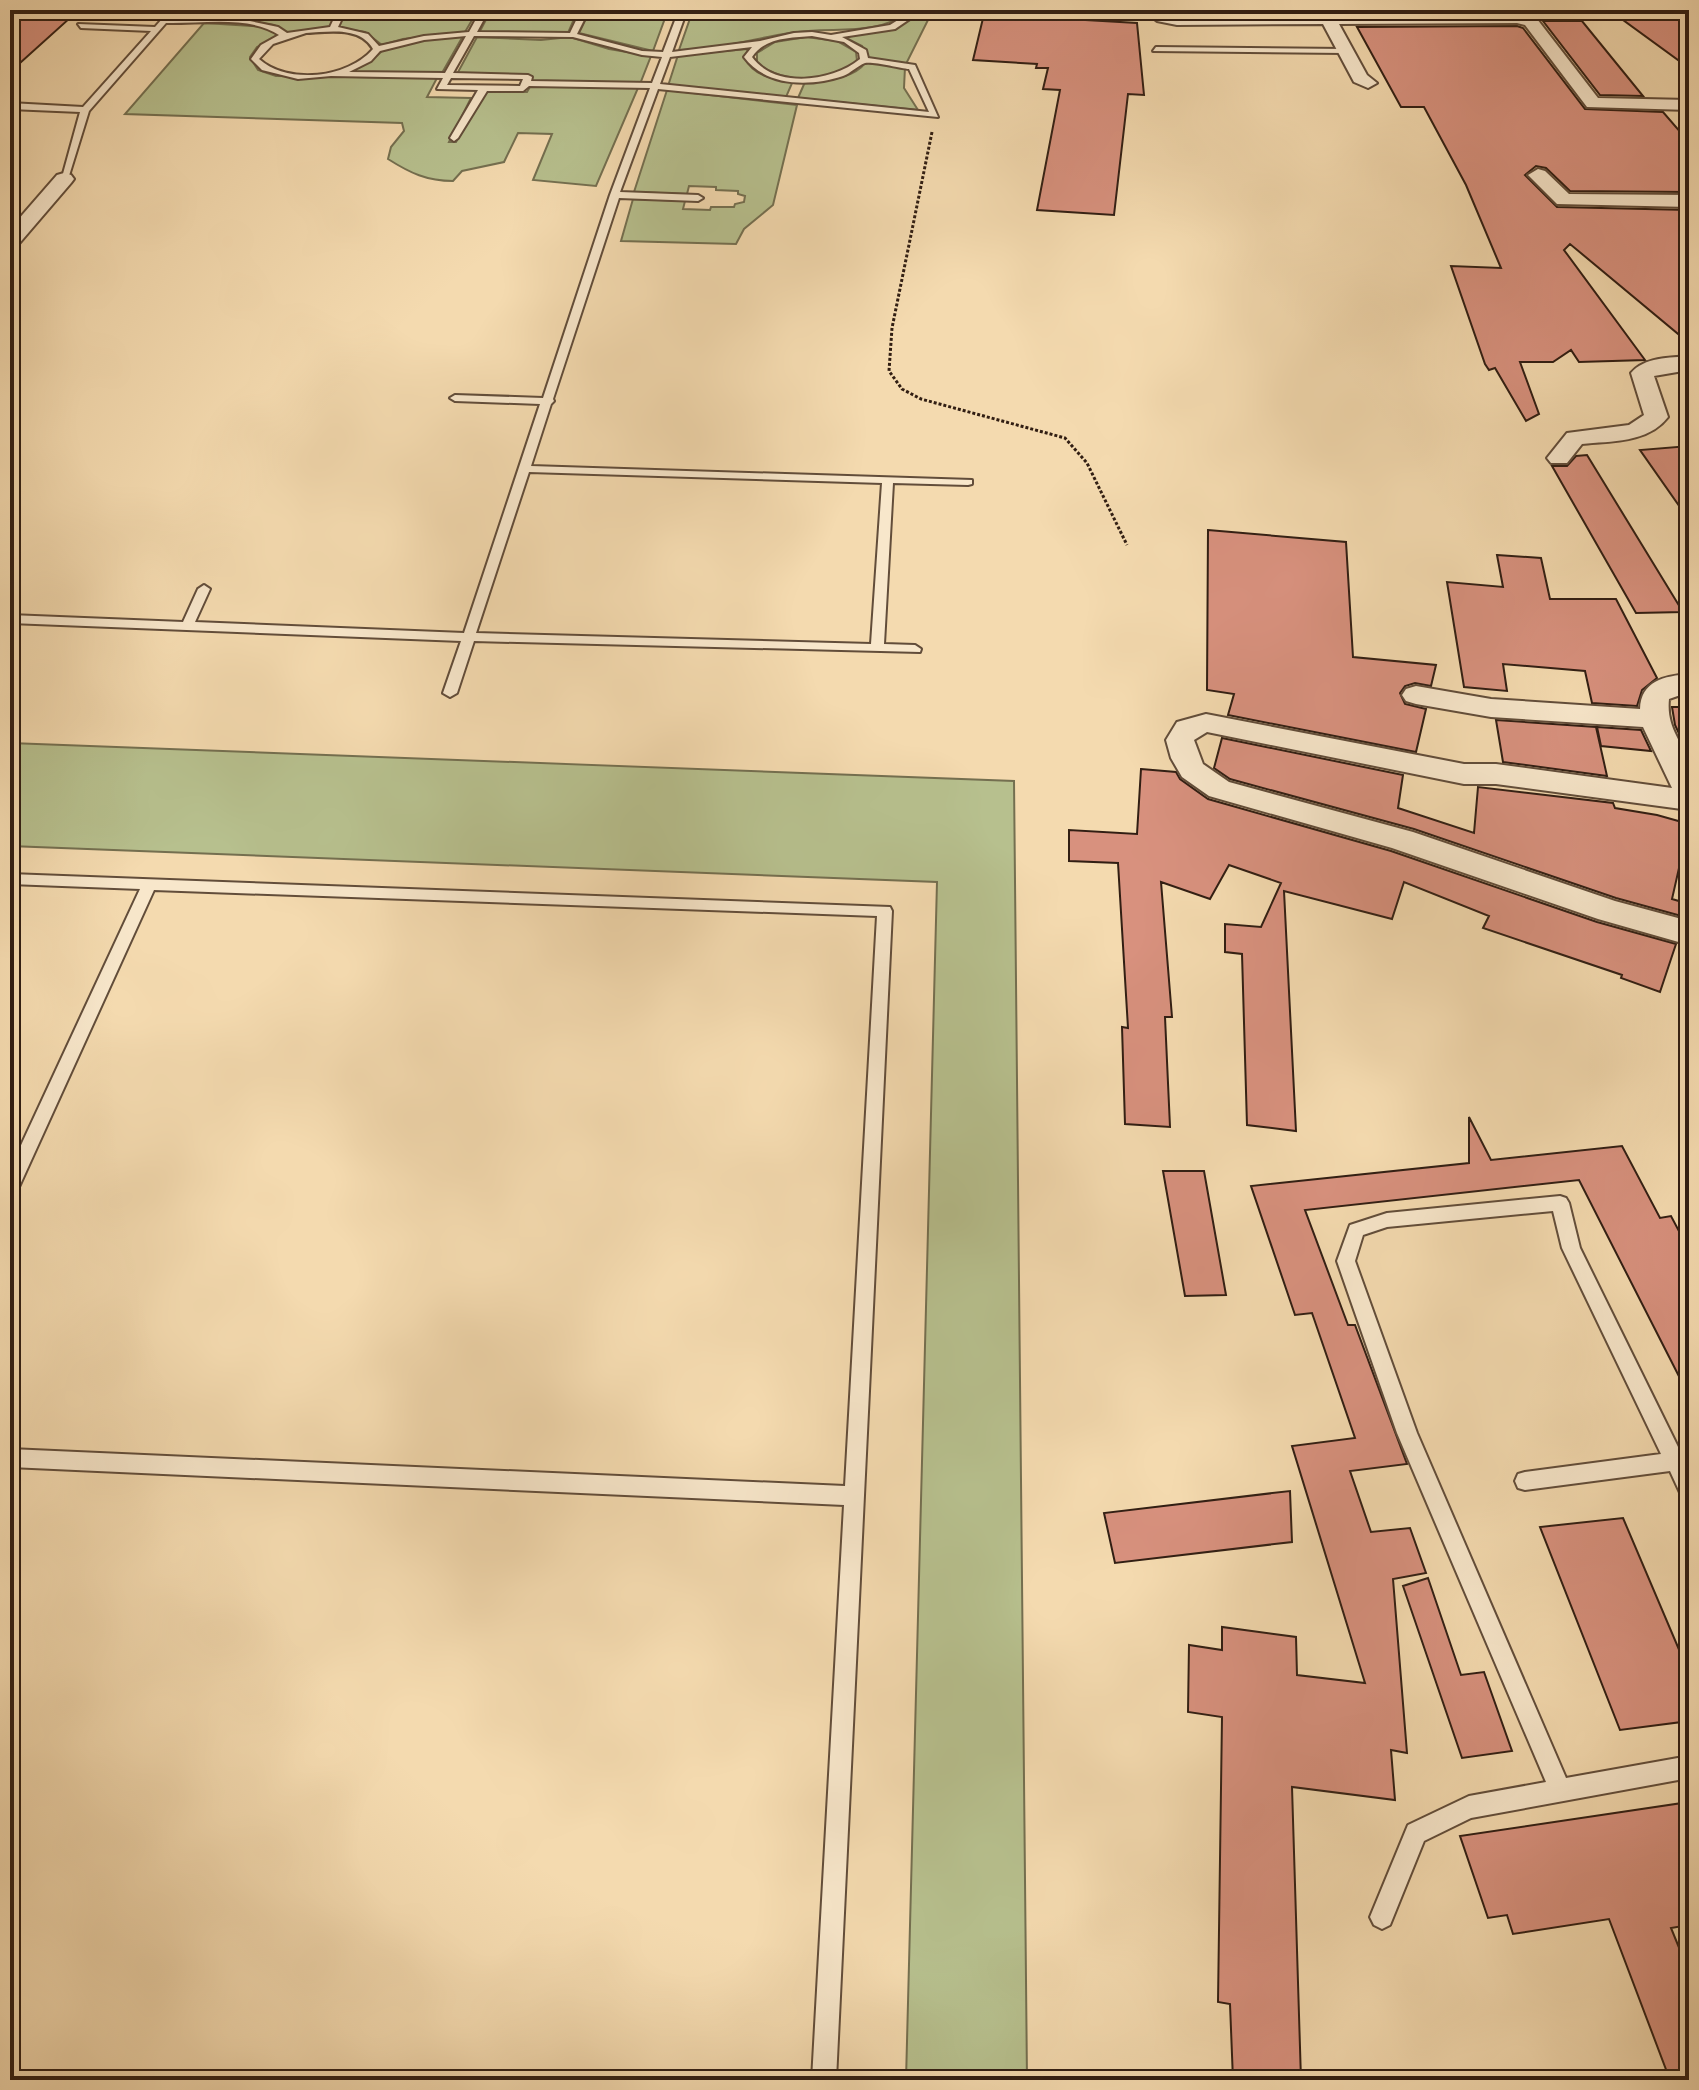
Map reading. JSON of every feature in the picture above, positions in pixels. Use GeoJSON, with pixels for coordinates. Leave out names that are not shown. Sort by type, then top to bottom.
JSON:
{"type":"FeatureCollection","features":[{"type":"Feature","properties":{"kind":"street"},"geometry":{"type":"LineString","coordinates":[[1151,10],[1163,18],[1177,20],[1536,16],[1593,103],[1689,105]]}},
{"type":"Feature","properties":{"kind":"street"},"geometry":{"type":"LineString","coordinates":[[1328,19],[1360,78],[1368,83]]}},
{"type":"Feature","properties":{"kind":"street"},"geometry":{"type":"LineString","coordinates":[[1538,175],[1564,200],[1689,201]]}},
{"type":"Feature","properties":{"kind":"street"},"geometry":{"type":"LineString","coordinates":[[10,242],[64,179]]}},
{"type":"Feature","properties":{"kind":"street"},"geometry":{"type":"LineString","coordinates":[[1559,458],[1575,438],[1635,431],[1656,417],[1642,373],[1658,366],[1689,363]]}},
{"type":"Feature","properties":{"kind":"street"},"geometry":{"type":"LineString","coordinates":[[1689,683],[1677,684],[1655,694],[1652,712],[1662,741],[1689,791]]}},
{"type":"Feature","properties":{"kind":"street"},"geometry":{"type":"LineString","coordinates":[[1416,695],[1491,708],[1654,719]]}},
{"type":"Feature","properties":{"kind":"street"},"geometry":{"type":"LineString","coordinates":[[1689,800],[1496,774],[1464,774],[1206,723],[1187,729],[1180,740],[1184,758],[1194,776],[1219,789],[1402,840],[1609,911],[1689,933]]}},
{"type":"Feature","properties":{"kind":"lane"},"geometry":{"type":"LineString","coordinates":[[64,179],[85,110],[174,10]]}},
{"type":"Feature","properties":{"kind":"lane"},"geometry":{"type":"LineString","coordinates":[[333,30],[342,10]]}},
{"type":"Feature","properties":{"kind":"lane"},"geometry":{"type":"LineString","coordinates":[[377,49],[374,41],[363,35],[333,30],[285,35],[260,48],[255,59],[260,66],[283,75],[331,74],[449,76],[528,77],[523,89],[440,87],[449,76],[485,10]]}},
{"type":"Feature","properties":{"kind":"lane"},"geometry":{"type":"LineString","coordinates":[[573,35],[585,10]]}},
{"type":"Feature","properties":{"kind":"lane"},"geometry":{"type":"LineString","coordinates":[[450,693],[527,469],[615,195],[683,10]]}},
{"type":"Feature","properties":{"kind":"lane"},"geometry":{"type":"LineString","coordinates":[[331,74],[366,62],[377,49],[422,38],[473,34],[573,35],[642,53],[667,55],[762,43],[791,36],[830,36],[892,27],[919,10]]}},
{"type":"Feature","properties":{"kind":"lane"},"geometry":{"type":"LineString","coordinates":[[163,21],[261,25],[279,29],[285,35]]}},
{"type":"Feature","properties":{"kind":"lane"},"geometry":{"type":"LineString","coordinates":[[81,26],[156,29]]}},
{"type":"Feature","properties":{"kind":"lane"},"geometry":{"type":"LineString","coordinates":[[762,43],[748,57],[751,65],[761,72],[800,80],[845,74],[857,68],[864,60],[863,52],[830,36]]}},
{"type":"Feature","properties":{"kind":"lane"},"geometry":{"type":"LineString","coordinates":[[1156,49],[1345,51]]}},
{"type":"Feature","properties":{"kind":"lane"},"geometry":{"type":"LineString","coordinates":[[864,60],[912,67],[935,115]]}},
{"type":"Feature","properties":{"kind":"lane"},"geometry":{"type":"LineString","coordinates":[[793,100],[800,80]]}},
{"type":"Feature","properties":{"kind":"lane"},"geometry":{"type":"LineString","coordinates":[[526,83],[654,86],[935,115]]}},
{"type":"Feature","properties":{"kind":"lane"},"geometry":{"type":"LineString","coordinates":[[454,138],[484,88]]}},
{"type":"Feature","properties":{"kind":"lane"},"geometry":{"type":"LineString","coordinates":[[10,106],[85,110]]}},
{"type":"Feature","properties":{"kind":"lane"},"geometry":{"type":"LineString","coordinates":[[615,195],[698,198]]}},
{"type":"Feature","properties":{"kind":"lane"},"geometry":{"type":"LineString","coordinates":[[455,398],[549,401]]}},
{"type":"Feature","properties":{"kind":"lane"},"geometry":{"type":"LineString","coordinates":[[527,469],[968,482]]}},
{"type":"Feature","properties":{"kind":"lane"},"geometry":{"type":"LineString","coordinates":[[877,647],[888,479]]}},
{"type":"Feature","properties":{"kind":"lane"},"geometry":{"type":"LineString","coordinates":[[187,626],[204,589]]}},
{"type":"Feature","properties":{"kind":"lane"},"geometry":{"type":"LineString","coordinates":[[10,619],[471,637],[915,649]]}},
{"type":"Feature","properties":{"kind":"lane"},"geometry":{"type":"LineString","coordinates":[[10,879],[885,911],[824,2080]]}},
{"type":"Feature","properties":{"kind":"lane"},"geometry":{"type":"LineString","coordinates":[[10,1187],[149,885]]}},
{"type":"Feature","properties":{"kind":"lane"},"geometry":{"type":"LineString","coordinates":[[1560,1790],[1407,1433],[1346,1261],[1356,1230],[1387,1220],[1560,1203],[1571,1248],[1682,1460],[1689,1490]]}},
{"type":"Feature","properties":{"kind":"lane"},"geometry":{"type":"LineString","coordinates":[[10,1458],[855,1496]]}},
{"type":"Feature","properties":{"kind":"lane"},"geometry":{"type":"LineString","coordinates":[[1525,1481],[1682,1460]]}},
{"type":"Feature","properties":{"kind":"lane"},"geometry":{"type":"LineString","coordinates":[[1382,1917],[1416,1833],[1469,1807],[1689,1767]]}},
{"type":"Feature","properties":{"kind":"path"},"geometry":{"type":"LineString","coordinates":[[935,115],[892,328],[889,371],[902,389],[921,399],[1065,438],[1087,463],[1127,545]]}},
{"type":"Feature","properties":{"kind":"green space"},"geometry":{"type":"Polygon","coordinates":[[[215,10],[338,10],[330,28],[288,33],[274,25],[206,20],[215,10]]]}},
{"type":"Feature","properties":{"kind":"green space"},"geometry":{"type":"Polygon","coordinates":[[[344,10],[478,10],[465,32],[403,39],[382,45],[365,32],[337,28],[344,10]]]}},
{"type":"Feature","properties":{"kind":"green space"},"geometry":{"type":"Polygon","coordinates":[[[491,10],[578,10],[568,33],[479,33],[491,10]]]}},
{"type":"Feature","properties":{"kind":"green space"},"geometry":{"type":"Polygon","coordinates":[[[590,10],[668,10],[653,51],[579,33],[590,10]]]}},
{"type":"Feature","properties":{"kind":"green space"},"geometry":{"type":"Polygon","coordinates":[[[693,10],[914,10],[898,19],[867,28],[806,31],[679,50],[693,10]]]}},
{"type":"Feature","properties":{"kind":"green space"},"geometry":{"type":"Polygon","coordinates":[[[924,10],[933,10],[906,64],[867,59],[862,46],[846,38],[905,22],[924,10]]]}},
{"type":"Feature","properties":{"kind":"green space"},"geometry":{"type":"Polygon","coordinates":[[[204,23],[268,27],[282,35],[257,47],[250,57],[258,70],[276,76],[437,78],[427,97],[471,98],[449,142],[456,142],[487,91],[527,92],[531,85],[638,88],[596,186],[533,180],[552,134],[518,133],[504,162],[462,171],[453,181],[435,180],[411,172],[388,159],[391,147],[404,131],[402,123],[125,114],[204,23]]]}},
{"type":"Feature","properties":{"kind":"green space"},"geometry":{"type":"Polygon","coordinates":[[[463,36],[442,73],[345,73],[361,67],[397,44],[463,36]]]}},
{"type":"Feature","properties":{"kind":"green space"},"geometry":{"type":"Polygon","coordinates":[[[477,37],[541,40],[570,37],[609,49],[651,56],[640,84],[531,81],[532,76],[457,74],[477,37]]]}},
{"type":"Feature","properties":{"kind":"green space"},"geometry":{"type":"Polygon","coordinates":[[[806,37],[837,41],[856,52],[857,61],[836,74],[807,78],[778,74],[757,62],[757,53],[775,42],[806,37]]]}},
{"type":"Feature","properties":{"kind":"green space"},"geometry":{"type":"Polygon","coordinates":[[[748,49],[745,58],[753,69],[772,78],[793,81],[786,97],[668,86],[678,55],[748,49]]]}},
{"type":"Feature","properties":{"kind":"green space"},"geometry":{"type":"Polygon","coordinates":[[[866,62],[905,67],[904,88],[918,110],[798,98],[805,82],[847,76],[866,62]]]}},
{"type":"Feature","properties":{"kind":"green space"},"geometry":{"type":"Polygon","coordinates":[[[667,90],[797,105],[773,205],[744,229],[736,244],[621,241],[633,199],[685,201],[683,209],[710,210],[711,207],[734,207],[744,202],[745,196],[738,194],[738,191],[716,190],[716,187],[689,186],[687,194],[634,192],[667,90]]]}},
{"type":"Feature","properties":{"kind":"green space"},"geometry":{"type":"Polygon","coordinates":[[[10,743],[1014,781],[1027,2080],[906,2080],[937,882],[10,846],[10,743]]]}},
{"type":"Feature","properties":{"kind":"building"},"geometry":{"type":"Polygon","coordinates":[[[1689,13],[1689,68],[1619,17],[1689,13]]]}},
{"type":"Feature","properties":{"kind":"building"},"geometry":{"type":"Polygon","coordinates":[[[984,14],[1137,23],[1144,95],[1128,94],[1114,215],[1037,210],[1060,90],[1043,89],[1048,68],[1036,68],[1037,64],[973,60],[984,14]]]}},
{"type":"Feature","properties":{"kind":"building"},"geometry":{"type":"Polygon","coordinates":[[[10,15],[70,18],[10,72],[10,15]]]}},
{"type":"Feature","properties":{"kind":"building"},"geometry":{"type":"Polygon","coordinates":[[[1543,21],[1582,21],[1643,96],[1600,95],[1543,21]]]}},
{"type":"Feature","properties":{"kind":"building"},"geometry":{"type":"Polygon","coordinates":[[[1357,27],[1523,28],[1585,109],[1663,112],[1689,142],[1689,192],[1570,191],[1546,168],[1536,166],[1525,175],[1557,207],[1689,210],[1689,343],[1570,244],[1564,250],[1645,360],[1579,362],[1571,350],[1553,362],[1520,362],[1539,414],[1526,421],[1495,368],[1489,370],[1485,364],[1451,266],[1501,268],[1466,185],[1424,107],[1401,107],[1357,27]]]}},
{"type":"Feature","properties":{"kind":"building"},"geometry":{"type":"Polygon","coordinates":[[[1689,446],[1689,520],[1640,450],[1689,446]]]}},
{"type":"Feature","properties":{"kind":"building"},"geometry":{"type":"Polygon","coordinates":[[[1587,455],[1683,612],[1636,613],[1552,466],[1567,466],[1576,456],[1587,455]]]}},
{"type":"Feature","properties":{"kind":"building"},"geometry":{"type":"Polygon","coordinates":[[[1208,530],[1346,542],[1353,657],[1436,665],[1431,686],[1415,683],[1405,686],[1400,693],[1405,704],[1426,709],[1416,752],[1228,715],[1234,694],[1207,690],[1208,530]]]}},
{"type":"Feature","properties":{"kind":"building"},"geometry":{"type":"Polygon","coordinates":[[[1497,555],[1541,558],[1550,599],[1616,599],[1657,678],[1642,690],[1637,706],[1592,703],[1585,671],[1503,664],[1507,691],[1464,687],[1447,582],[1503,587],[1497,555]]]}},
{"type":"Feature","properties":{"kind":"building"},"geometry":{"type":"Polygon","coordinates":[[[1672,707],[1689,707],[1689,755],[1675,725],[1672,707]]]}},
{"type":"Feature","properties":{"kind":"building"},"geometry":{"type":"Polygon","coordinates":[[[1496,720],[1596,727],[1607,776],[1503,762],[1496,720]]]}},
{"type":"Feature","properties":{"kind":"building"},"geometry":{"type":"Polygon","coordinates":[[[1597,727],[1641,730],[1651,751],[1601,746],[1597,727]]]}},
{"type":"Feature","properties":{"kind":"building"},"geometry":{"type":"Polygon","coordinates":[[[1222,738],[1403,775],[1398,808],[1474,833],[1478,787],[1613,803],[1615,808],[1689,824],[1672,899],[1689,904],[1685,917],[1616,898],[1414,829],[1230,779],[1214,768],[1222,738]]]}},
{"type":"Feature","properties":{"kind":"building"},"geometry":{"type":"Polygon","coordinates":[[[1141,769],[1176,772],[1180,779],[1208,799],[1391,851],[1597,922],[1676,944],[1660,992],[1621,978],[1622,975],[1483,928],[1489,916],[1404,882],[1392,919],[1284,891],[1296,1131],[1247,1125],[1242,954],[1225,952],[1225,924],[1261,927],[1281,883],[1229,865],[1210,899],[1161,882],[1172,1017],[1165,1017],[1170,1127],[1125,1124],[1122,1027],[1128,1028],[1118,863],[1069,861],[1069,830],[1137,834],[1141,769]]]}},
{"type":"Feature","properties":{"kind":"building"},"geometry":{"type":"Polygon","coordinates":[[[1469,1117],[1491,1160],[1622,1146],[1660,1218],[1671,1216],[1689,1250],[1689,1396],[1579,1180],[1305,1210],[1348,1325],[1355,1325],[1407,1464],[1350,1471],[1371,1532],[1410,1528],[1426,1573],[1393,1579],[1407,1753],[1391,1750],[1395,1800],[1292,1787],[1301,2080],[1233,2080],[1230,2004],[1218,2002],[1222,1717],[1188,1712],[1189,1645],[1222,1650],[1222,1627],[1296,1637],[1297,1675],[1365,1683],[1292,1446],[1355,1438],[1312,1313],[1295,1315],[1251,1186],[1469,1163],[1469,1117]]]}},
{"type":"Feature","properties":{"kind":"building"},"geometry":{"type":"Polygon","coordinates":[[[1163,1171],[1204,1171],[1226,1295],[1185,1296],[1163,1171]]]}},
{"type":"Feature","properties":{"kind":"building"},"geometry":{"type":"Polygon","coordinates":[[[1290,1491],[1292,1542],[1115,1563],[1104,1513],[1290,1491]]]}},
{"type":"Feature","properties":{"kind":"building"},"geometry":{"type":"Polygon","coordinates":[[[1623,1518],[1689,1673],[1689,1721],[1620,1730],[1540,1527],[1623,1518]]]}},
{"type":"Feature","properties":{"kind":"building"},"geometry":{"type":"Polygon","coordinates":[[[1428,1578],[1461,1675],[1484,1672],[1512,1751],[1462,1758],[1403,1586],[1428,1578]]]}},
{"type":"Feature","properties":{"kind":"building"},"geometry":{"type":"Polygon","coordinates":[[[1689,1802],[1689,1925],[1671,1928],[1689,1972],[1689,2080],[1670,2080],[1609,1919],[1513,1934],[1507,1915],[1488,1918],[1460,1836],[1689,1802]]]}}]}
